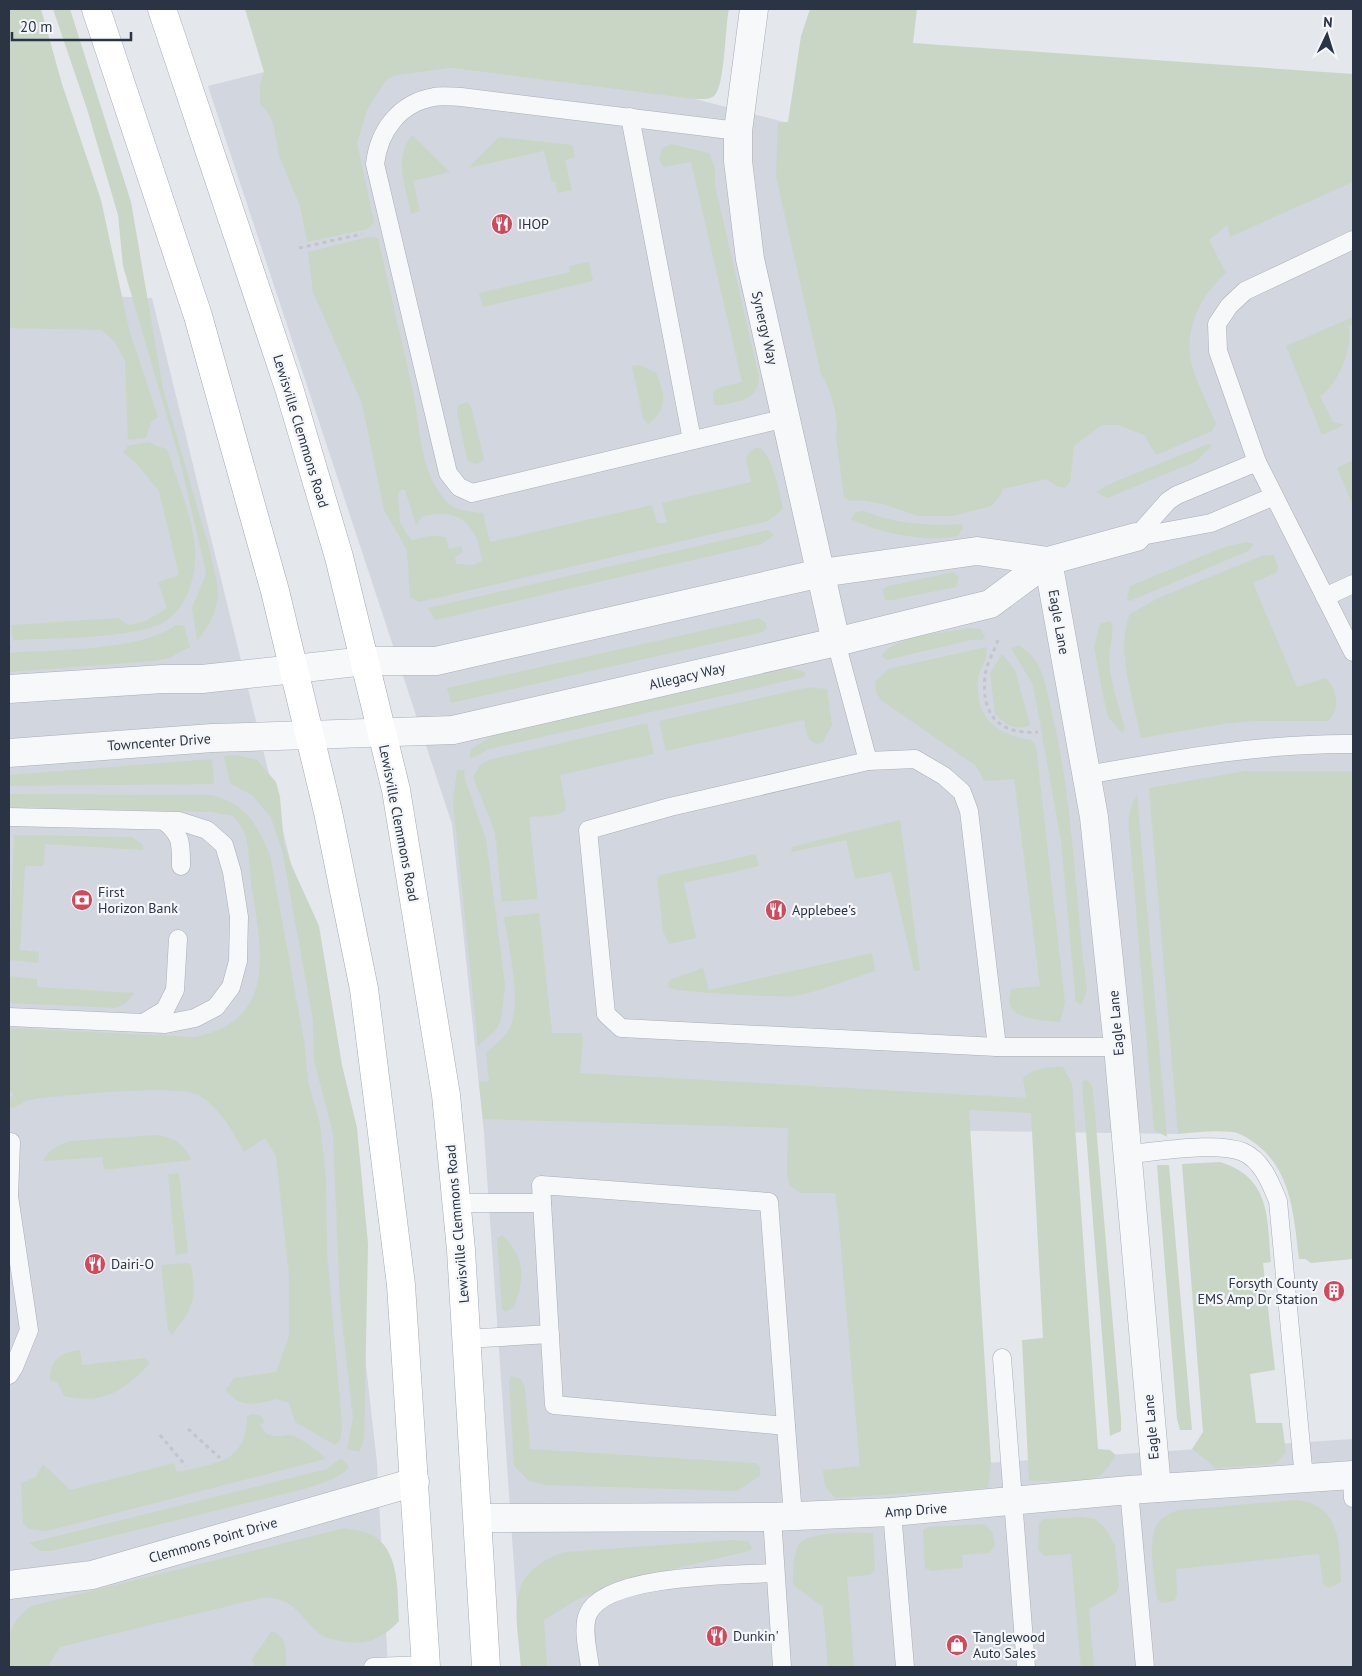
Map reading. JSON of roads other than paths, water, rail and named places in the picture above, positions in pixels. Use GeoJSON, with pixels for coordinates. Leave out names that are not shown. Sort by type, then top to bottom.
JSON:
{"type":"FeatureCollection","features":[{"type":"Feature","properties":{"kind":"main road"},"geometry":{"type":"LineString","coordinates":[[96,9],[198,316],[294,669],[328,812],[364,989],[401,1285],[426,1666]]}},
{"type":"Feature","properties":{"kind":"main road","name":"Lewisville Clemmons Road"},"geometry":{"type":"LineString","coordinates":[[162,9],[288,388],[339,557],[397,798],[446,1095],[466,1340],[486,1667]]}},
{"type":"Feature","properties":{"kind":"street","name":"Synergy Way"},"geometry":{"type":"LineString","coordinates":[[754,9],[738,131],[738,161],[750,259],[836,642]]}},
{"type":"Feature","properties":{"kind":"street","name":"Allegacy Way"},"geometry":{"type":"LineString","coordinates":[[309,735],[453,730],[836,642],[990,604],[1048,562],[1136,537]]}},
{"type":"Feature","properties":{"kind":"street","name":"Allegacy Way"},"geometry":{"type":"LineString","coordinates":[[294,669],[365,661],[436,661],[821,573],[977,551],[1048,562]]}},
{"type":"Feature","properties":{"kind":"street","name":"Eagle Lane"},"geometry":{"type":"LineString","coordinates":[[1048,562],[1094,817],[1128,1154],[1157,1488]]}},
{"type":"Feature","properties":{"kind":"street"},"geometry":{"type":"LineString","coordinates":[[9,689],[163,679],[202,679],[294,669]]}},
{"type":"Feature","properties":{"kind":"street","name":"Towncenter Drive"},"geometry":{"type":"LineString","coordinates":[[9,753],[212,738],[309,735]]}},
{"type":"Feature","properties":{"kind":"street","name":"Amp Drive"},"geometry":{"type":"LineString","coordinates":[[478,1518],[782,1517],[892,1512],[1013,1503],[1129,1490],[1304,1478],[1353,1483]]}},
{"type":"Feature","properties":{"kind":"street","name":"Clemmons Point Drive"},"geometry":{"type":"LineString","coordinates":[[9,1584],[92,1575],[415,1482]]}},
{"type":"Feature","properties":{"kind":"lane"},"geometry":{"type":"LineString","coordinates":[[738,131],[461,97],[434,97],[402,111],[386,128],[377,147],[375,164],[448,474],[459,487],[472,493],[786,418]]}},
{"type":"Feature","properties":{"kind":"lane"},"geometry":{"type":"LineString","coordinates":[[630,117],[692,440]]}},
{"type":"Feature","properties":{"kind":"lane"},"geometry":{"type":"LineString","coordinates":[[1353,240],[1245,291],[1228,306],[1217,324],[1218,351],[1257,462],[1353,652]]}},
{"type":"Feature","properties":{"kind":"lane"},"geometry":{"type":"LineString","coordinates":[[1136,537],[1168,501],[1257,462]]}},
{"type":"Feature","properties":{"kind":"lane"},"geometry":{"type":"LineString","coordinates":[[1136,537],[1211,523],[1274,496]]}},
{"type":"Feature","properties":{"kind":"lane"},"geometry":{"type":"LineString","coordinates":[[1325,597],[1353,584]]}},
{"type":"Feature","properties":{"kind":"lane"},"geometry":{"type":"LineString","coordinates":[[836,642],[868,761]]}},
{"type":"Feature","properties":{"kind":"lane"},"geometry":{"type":"LineString","coordinates":[[1087,775],[1195,757],[1302,744],[1353,744]]}},
{"type":"Feature","properties":{"kind":"lane"},"geometry":{"type":"LineString","coordinates":[[997,1047],[969,811],[962,792],[944,776],[915,760],[868,761],[670,807],[588,830],[606,1014],[621,1028],[997,1047],[1118,1048]]}},
{"type":"Feature","properties":{"kind":"lane"},"geometry":{"type":"LineString","coordinates":[[9,817],[179,820],[207,830],[224,845],[232,872],[239,917],[238,961],[231,987],[216,1007],[195,1018],[165,1024],[9,1017]]}},
{"type":"Feature","properties":{"kind":"lane"},"geometry":{"type":"LineString","coordinates":[[164,821],[176,831],[181,846],[181,866]]}},
{"type":"Feature","properties":{"kind":"lane"},"geometry":{"type":"LineString","coordinates":[[145,1022],[165,1010],[175,990],[178,939]]}},
{"type":"Feature","properties":{"kind":"lane"},"geometry":{"type":"LineString","coordinates":[[9,1375],[29,1330],[9,1196],[10,1142]]}},
{"type":"Feature","properties":{"kind":"lane"},"geometry":{"type":"LineString","coordinates":[[1128,1154],[1196,1148],[1244,1152],[1259,1165],[1269,1178],[1278,1201],[1304,1478]]}},
{"type":"Feature","properties":{"kind":"lane"},"geometry":{"type":"LineString","coordinates":[[782,1667],[776,1573],[782,1517],[786,1426],[769,1202],[541,1185],[554,1405],[786,1426]]}},
{"type":"Feature","properties":{"kind":"lane"},"geometry":{"type":"LineString","coordinates":[[456,1203],[542,1203]]}},
{"type":"Feature","properties":{"kind":"lane"},"geometry":{"type":"LineString","coordinates":[[466,1340],[550,1334]]}},
{"type":"Feature","properties":{"kind":"lane"},"geometry":{"type":"LineString","coordinates":[[1002,1358],[1026,1667]]}},
{"type":"Feature","properties":{"kind":"lane"},"geometry":{"type":"LineString","coordinates":[[1129,1490],[1145,1667]]}},
{"type":"Feature","properties":{"kind":"lane"},"geometry":{"type":"LineString","coordinates":[[892,1512],[905,1667]]}},
{"type":"Feature","properties":{"kind":"lane"},"geometry":{"type":"LineString","coordinates":[[590,1667],[587,1616],[595,1603],[616,1594],[672,1578],[776,1573]]}},
{"type":"Feature","properties":{"kind":"lane"},"geometry":{"type":"LineString","coordinates":[[373,1667],[426,1666]]}},
{"type":"Feature","properties":{"kind":"place","name":"IHOP"},"geometry":{"type":"Point","coordinates":[502,224]}},
{"type":"Feature","properties":{"kind":"place","name":"First Horizon Bank"},"geometry":{"type":"Point","coordinates":[82,900]}},
{"type":"Feature","properties":{"kind":"place","name":"Applebee's"},"geometry":{"type":"Point","coordinates":[776,910]}},
{"type":"Feature","properties":{"kind":"place","name":"Dairi-O"},"geometry":{"type":"Point","coordinates":[95,1264]}},
{"type":"Feature","properties":{"kind":"place","name":"Forsyth County EMS Amp Dr Station"},"geometry":{"type":"Point","coordinates":[1334,1291]}},
{"type":"Feature","properties":{"kind":"place","name":"Dunkin'"},"geometry":{"type":"Point","coordinates":[717,1636]}},
{"type":"Feature","properties":{"kind":"place","name":"Tanglewood Auto Sales"},"geometry":{"type":"Point","coordinates":[957,1645]}}]}
